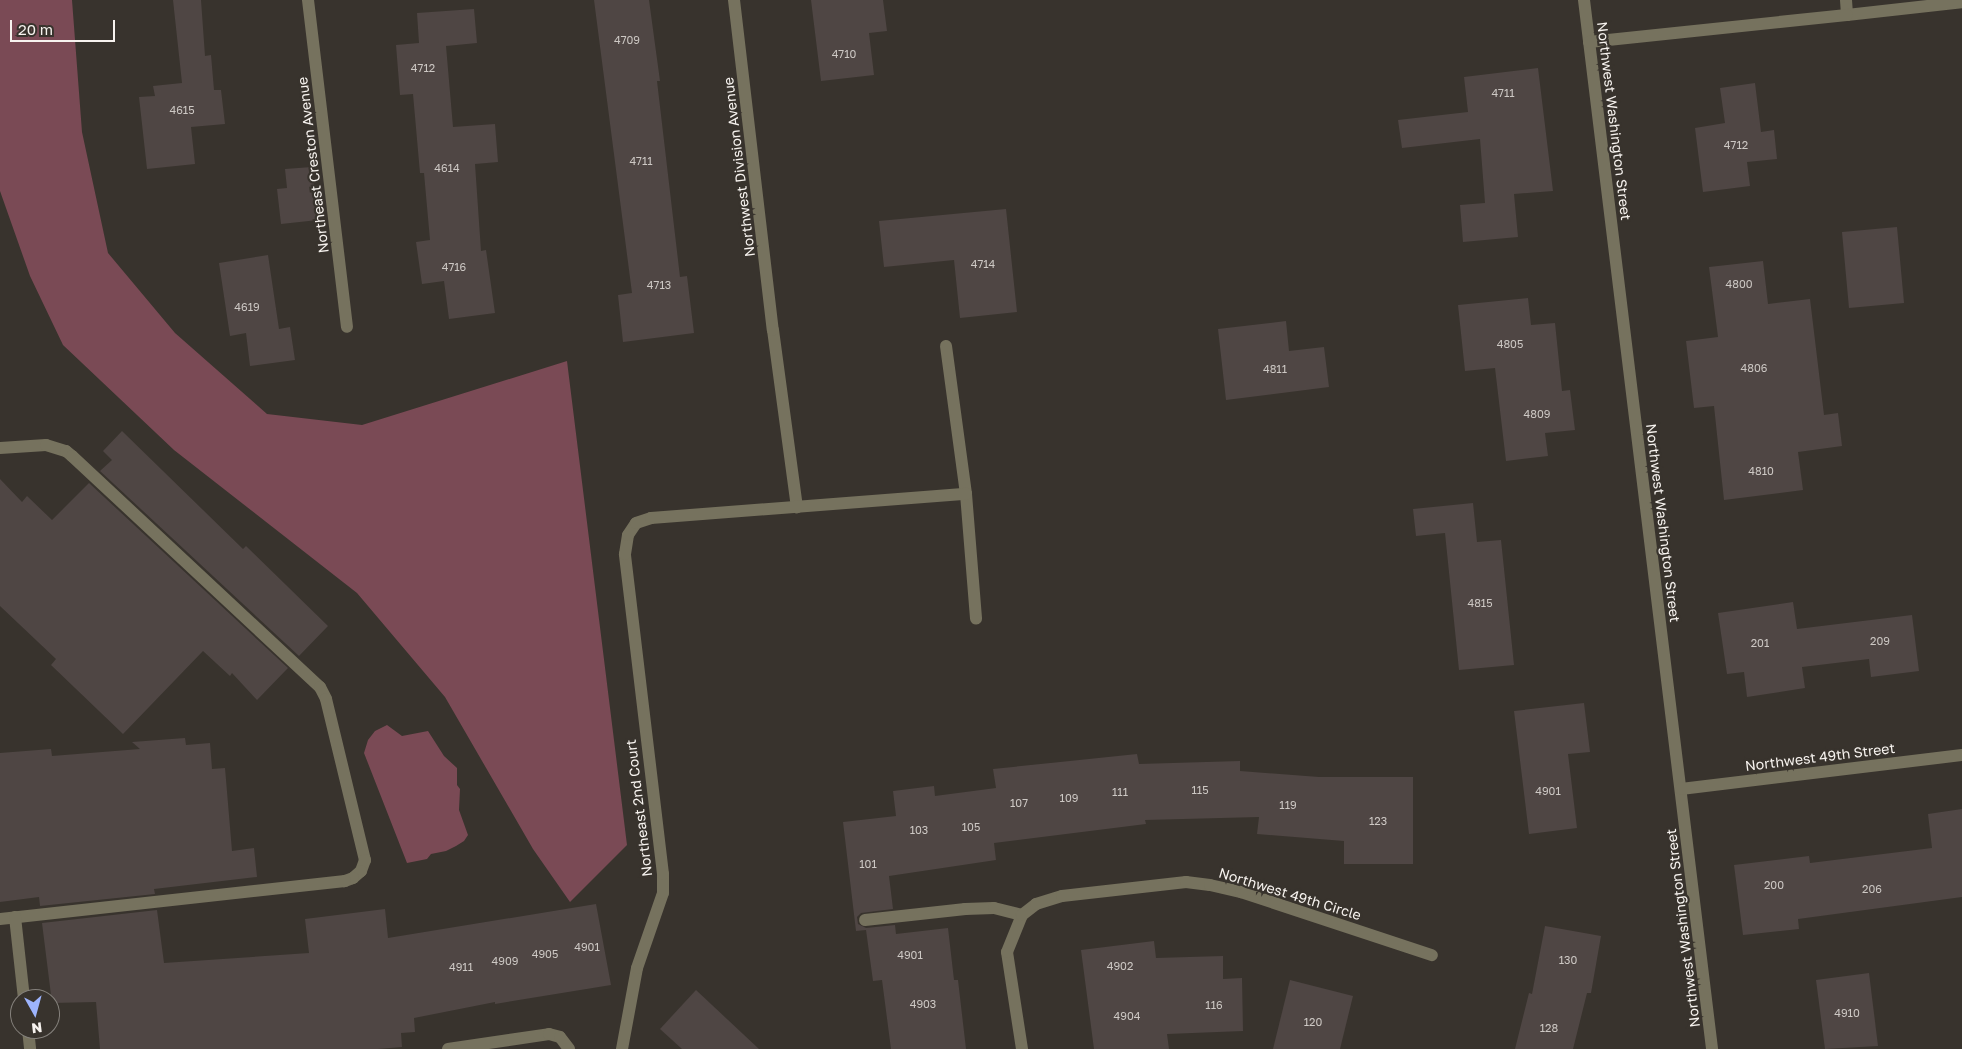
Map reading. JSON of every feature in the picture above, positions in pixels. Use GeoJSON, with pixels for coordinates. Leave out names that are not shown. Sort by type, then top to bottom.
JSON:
{"type":"FeatureCollection","features":[{"type":"Feature","properties":{"kind":"street","name":"Northeast Creston Avenue"},"geometry":{"type":"LineString","coordinates":[[308,0],[347,327]]}},
{"type":"Feature","properties":{"kind":"street","name":"Northwest Division Avenue"},"geometry":{"type":"LineString","coordinates":[[734,0],[773,330],[797,507]]}},
{"type":"Feature","properties":{"kind":"street","name":"Northwest Washington Street"},"geometry":{"type":"LineString","coordinates":[[1584,0],[1712,1049]]}},
{"type":"Feature","properties":{"kind":"street"},"geometry":{"type":"LineString","coordinates":[[1846,0],[1847,14]]}},
{"type":"Feature","properties":{"kind":"street"},"geometry":{"type":"LineString","coordinates":[[1589,42],[1962,2]]}},
{"type":"Feature","properties":{"kind":"street"},"geometry":{"type":"LineString","coordinates":[[946,346],[966,494],[976,619]]}},
{"type":"Feature","properties":{"kind":"street"},"geometry":{"type":"LineString","coordinates":[[0,448],[46,445],[66,451],[317,684],[325,696],[364,856],[361,871],[353,878],[345,881],[0,918]]}},
{"type":"Feature","properties":{"kind":"street"},"geometry":{"type":"LineString","coordinates":[[797,507],[966,494]]}},
{"type":"Feature","properties":{"kind":"street","name":"Northeast 2nd Court"},"geometry":{"type":"LineString","coordinates":[[622,1049],[637,968],[663,893],[628,590],[625,554],[628,535],[636,523],[651,518],[797,507]]}},
{"type":"Feature","properties":{"kind":"street","name":"Northwest 49th Street"},"geometry":{"type":"LineString","coordinates":[[1681,789],[1962,755]]}},
{"type":"Feature","properties":{"kind":"street","name":"Northwest 49th Circle"},"geometry":{"type":"LineString","coordinates":[[1022,915],[1036,904],[1062,896],[1186,882],[1241,892],[1432,955]]}},
{"type":"Feature","properties":{"kind":"street"},"geometry":{"type":"LineString","coordinates":[[865,920],[965,909],[994,908],[1022,915],[1006,952],[1022,1049]]}},
{"type":"Feature","properties":{"kind":"street"},"geometry":{"type":"LineString","coordinates":[[15,917],[23,989]]}},
{"type":"Feature","properties":{"kind":"street"},"geometry":{"type":"LineString","coordinates":[[448,1049],[549,1034],[560,1037],[569,1049]]}},
{"type":"Feature","properties":{"kind":"shaded area"},"geometry":{"type":"Polygon","coordinates":[[[0,0],[72,0],[82,132],[108,253],[175,333],[267,414],[362,425],[567,361],[627,845],[570,902],[533,849],[445,697],[357,593],[174,450],[63,345],[30,276],[0,191],[0,0]]]}},
{"type":"Feature","properties":{"kind":"shaded area"},"geometry":{"type":"Polygon","coordinates":[[[387,725],[402,736],[428,731],[444,756],[457,768],[457,785],[460,789],[459,810],[468,835],[464,841],[456,846],[446,851],[431,854],[427,859],[407,863],[364,753],[368,740],[375,731],[387,725]]]}},
{"type":"Feature","properties":{"kind":"building"},"geometry":{"type":"Polygon","coordinates":[[[173,0],[201,0],[205,56],[211,55],[214,90],[221,90],[225,124],[191,127],[195,164],[147,169],[139,97],[155,96],[153,86],[182,83],[173,0]]]}},
{"type":"Feature","properties":{"kind":"building"},"geometry":{"type":"Polygon","coordinates":[[[594,0],[649,0],[660,81],[657,81],[680,277],[687,276],[694,333],[623,342],[618,295],[632,293],[594,0]]]}},
{"type":"Feature","properties":{"kind":"building"},"geometry":{"type":"Polygon","coordinates":[[[811,0],[883,0],[887,31],[869,33],[874,75],[821,81],[811,0]]]}},
{"type":"Feature","properties":{"kind":"building"},"geometry":{"type":"Polygon","coordinates":[[[474,9],[477,43],[446,46],[453,127],[495,124],[498,162],[475,164],[481,251],[486,250],[495,313],[449,319],[444,281],[422,284],[416,242],[430,240],[424,173],[420,173],[413,94],[400,95],[396,45],[419,43],[417,13],[474,9]]]}},
{"type":"Feature","properties":{"kind":"building"},"geometry":{"type":"Polygon","coordinates":[[[1538,68],[1553,191],[1514,194],[1518,237],[1463,242],[1460,205],[1485,203],[1480,139],[1402,148],[1398,120],[1468,112],[1464,77],[1538,68]]]}},
{"type":"Feature","properties":{"kind":"building"},"geometry":{"type":"Polygon","coordinates":[[[1755,83],[1761,132],[1774,130],[1777,159],[1747,162],[1750,186],[1703,192],[1695,128],[1725,123],[1720,88],[1755,83]]]}},
{"type":"Feature","properties":{"kind":"building"},"geometry":{"type":"Polygon","coordinates":[[[312,167],[318,220],[281,224],[277,189],[287,188],[285,169],[312,167]]]}},
{"type":"Feature","properties":{"kind":"building"},"geometry":{"type":"Polygon","coordinates":[[[1006,209],[1017,312],[960,318],[954,260],[884,267],[879,221],[1006,209]]]}},
{"type":"Feature","properties":{"kind":"building"},"geometry":{"type":"Polygon","coordinates":[[[1897,227],[1904,303],[1849,308],[1842,232],[1897,227]]]}},
{"type":"Feature","properties":{"kind":"building"},"geometry":{"type":"Polygon","coordinates":[[[268,255],[279,329],[290,327],[295,360],[250,366],[246,333],[230,336],[219,263],[268,255]]]}},
{"type":"Feature","properties":{"kind":"building"},"geometry":{"type":"Polygon","coordinates":[[[1763,261],[1768,304],[1810,299],[1824,415],[1838,413],[1842,446],[1798,452],[1803,490],[1724,500],[1714,406],[1694,408],[1686,341],[1718,337],[1709,267],[1763,261]]]}},
{"type":"Feature","properties":{"kind":"building"},"geometry":{"type":"Polygon","coordinates":[[[1528,298],[1531,325],[1555,323],[1562,391],[1570,390],[1575,430],[1545,433],[1548,456],[1506,461],[1495,368],[1465,371],[1458,305],[1528,298]]]}},
{"type":"Feature","properties":{"kind":"building"},"geometry":{"type":"Polygon","coordinates":[[[1286,321],[1289,351],[1324,347],[1329,387],[1226,400],[1218,329],[1286,321]]]}},
{"type":"Feature","properties":{"kind":"building"},"geometry":{"type":"Polygon","coordinates":[[[122,431],[243,549],[246,546],[328,626],[299,656],[100,471],[112,460],[103,451],[122,431]]]}},
{"type":"Feature","properties":{"kind":"building"},"geometry":{"type":"Polygon","coordinates":[[[0,479],[22,502],[27,496],[52,520],[89,483],[288,668],[257,700],[232,673],[230,676],[203,651],[123,734],[51,665],[56,659],[0,606],[0,479]]]}},
{"type":"Feature","properties":{"kind":"building"},"geometry":{"type":"Polygon","coordinates":[[[1473,503],[1477,542],[1501,540],[1514,665],[1459,670],[1445,533],[1416,536],[1413,509],[1473,503]]]}},
{"type":"Feature","properties":{"kind":"building"},"geometry":{"type":"Polygon","coordinates":[[[1793,602],[1797,629],[1912,615],[1919,671],[1871,677],[1869,659],[1802,667],[1805,688],[1747,697],[1744,672],[1727,674],[1718,613],[1793,602]]]}},
{"type":"Feature","properties":{"kind":"building"},"geometry":{"type":"Polygon","coordinates":[[[1584,703],[1590,752],[1568,754],[1577,828],[1529,834],[1514,711],[1584,703]]]}},
{"type":"Feature","properties":{"kind":"building"},"geometry":{"type":"Polygon","coordinates":[[[185,738],[186,745],[210,743],[212,769],[225,768],[232,851],[254,848],[257,877],[154,889],[155,894],[40,906],[39,897],[0,902],[0,753],[51,749],[52,756],[140,749],[132,742],[185,738]]]}},
{"type":"Feature","properties":{"kind":"building"},"geometry":{"type":"Polygon","coordinates":[[[1137,754],[1139,764],[1240,761],[1240,771],[1319,777],[1413,777],[1413,864],[1344,864],[1344,841],[1257,834],[1259,817],[1145,820],[1146,824],[994,843],[996,860],[889,876],[893,909],[861,913],[857,917],[858,924],[866,928],[895,925],[896,934],[948,928],[954,980],[958,980],[966,1049],[891,1049],[882,980],[873,981],[866,930],[856,931],[843,822],[896,816],[893,791],[934,786],[935,796],[996,788],[993,769],[1137,754]]]}},
{"type":"Feature","properties":{"kind":"building"},"geometry":{"type":"Polygon","coordinates":[[[1962,809],[1962,897],[1798,919],[1799,929],[1743,935],[1734,865],[1809,856],[1810,863],[1932,848],[1928,814],[1962,809]]]}},
{"type":"Feature","properties":{"kind":"building"},"geometry":{"type":"Polygon","coordinates":[[[596,904],[611,985],[495,1004],[495,1002],[414,1018],[415,1032],[401,1033],[402,1047],[378,1049],[100,1049],[96,1002],[60,1003],[60,989],[50,989],[42,923],[157,910],[164,963],[309,953],[305,919],[385,909],[388,938],[596,904]]]}},
{"type":"Feature","properties":{"kind":"building"},"geometry":{"type":"Polygon","coordinates":[[[1545,926],[1601,936],[1591,993],[1587,993],[1573,1049],[1515,1049],[1529,993],[1532,994],[1545,926]]]}},
{"type":"Feature","properties":{"kind":"building"},"geometry":{"type":"Polygon","coordinates":[[[1154,941],[1156,958],[1223,956],[1223,979],[1242,978],[1243,1031],[1167,1034],[1169,1049],[1094,1049],[1081,950],[1154,941]]]}},
{"type":"Feature","properties":{"kind":"building"},"geometry":{"type":"Polygon","coordinates":[[[1869,973],[1878,1046],[1825,1049],[1816,980],[1869,973]]]}},
{"type":"Feature","properties":{"kind":"building"},"geometry":{"type":"Polygon","coordinates":[[[1290,980],[1353,996],[1340,1049],[1273,1049],[1290,980]]]}},
{"type":"Feature","properties":{"kind":"building"},"geometry":{"type":"Polygon","coordinates":[[[696,990],[759,1049],[682,1049],[660,1029],[696,990]]]}}]}
